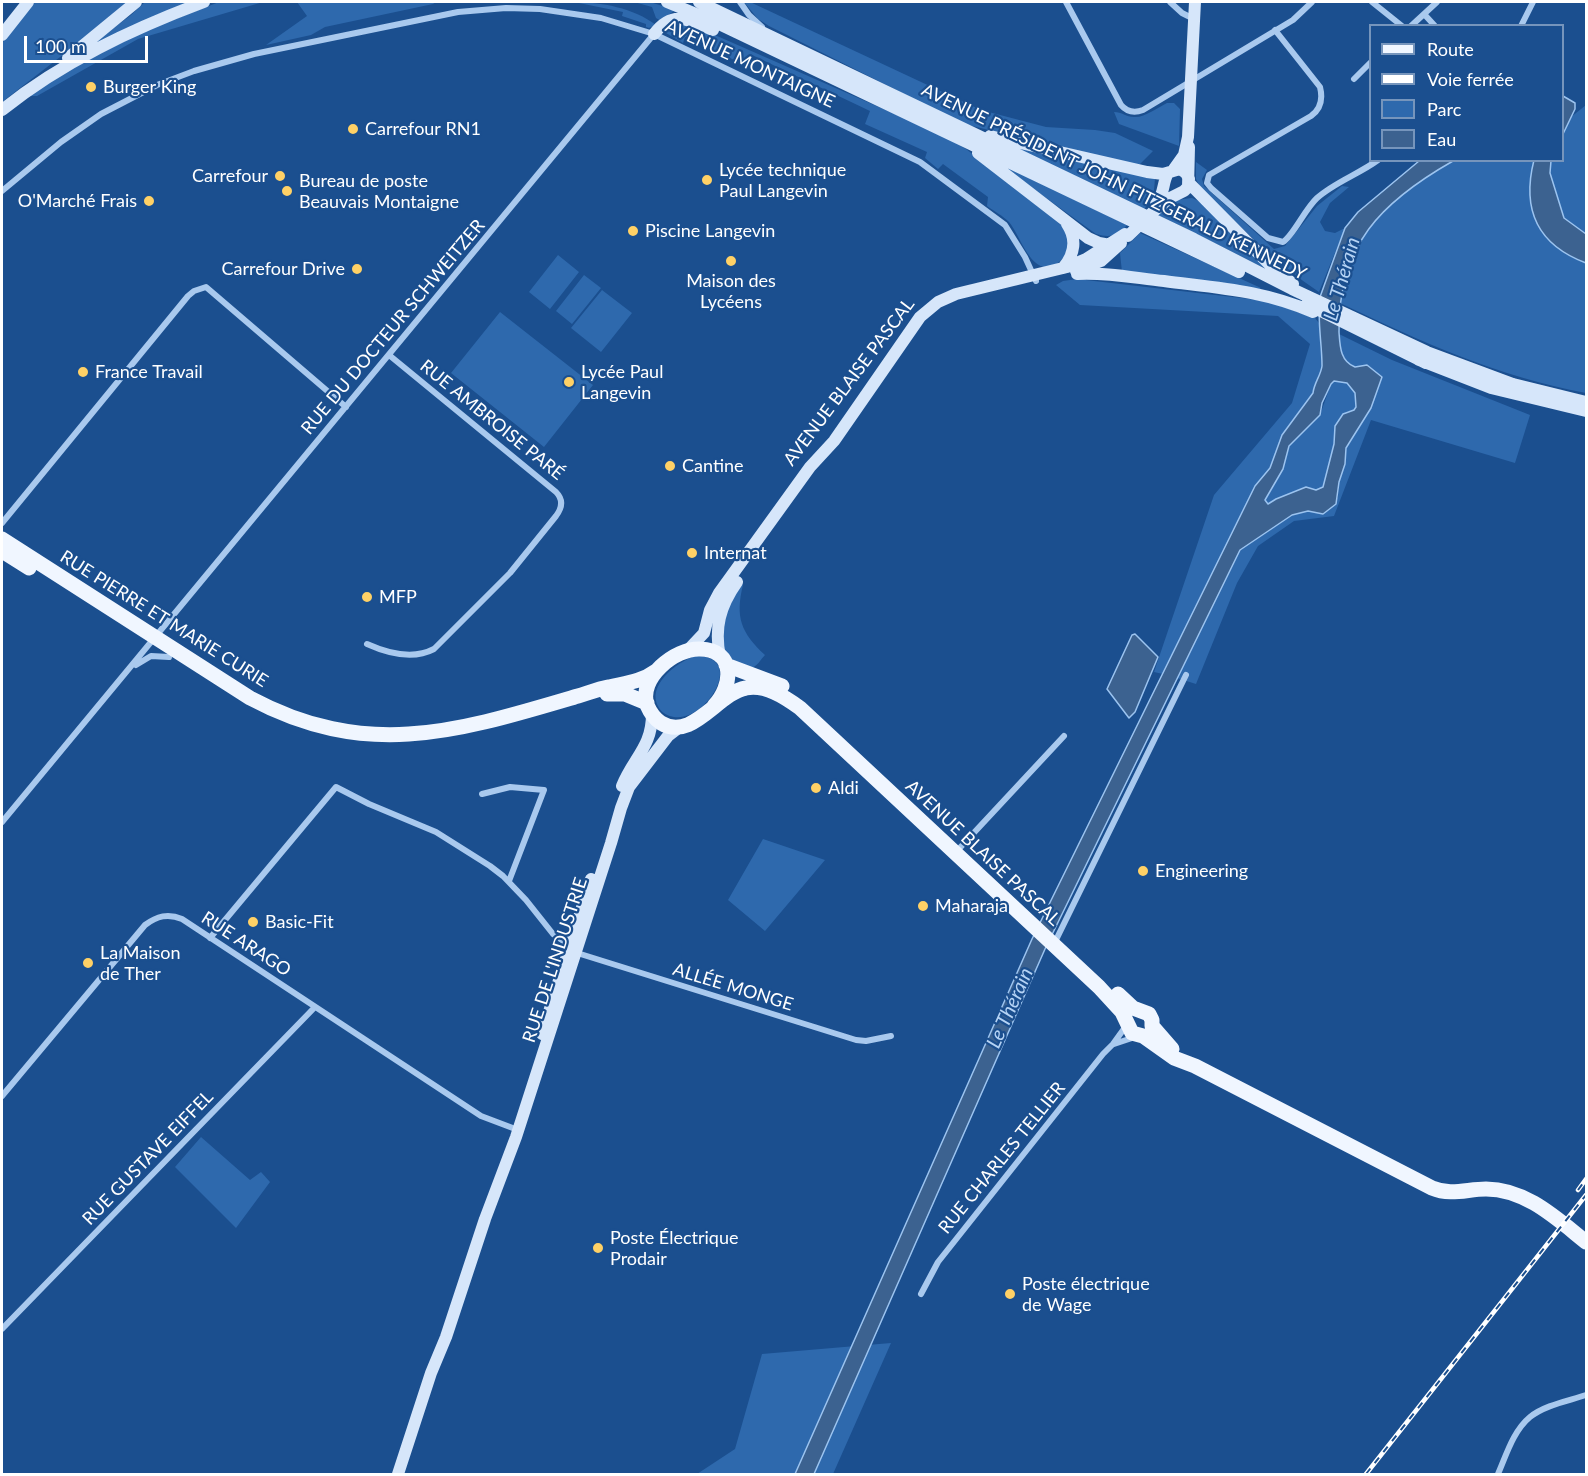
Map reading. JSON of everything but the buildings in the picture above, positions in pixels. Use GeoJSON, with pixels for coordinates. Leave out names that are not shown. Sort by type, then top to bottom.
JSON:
{"type":"FeatureCollection","features":[{"type":"Feature","properties":{"kind":"main road","name":"RUE PIERRE ET MARIE CURIE"},"geometry":{"type":"LineString","coordinates":[[2,538],[152,641],[169,657],[226,693],[275,717],[325,734],[409,743],[460,738],[611,693],[625,694],[649,708]]}},
{"type":"Feature","properties":{"kind":"main road","name":"RUE PIERRE ET MARIE CURIE"},"geometry":{"type":"LineString","coordinates":[[2,551],[241,693],[274,710],[323,726],[371,734],[419,734],[477,725],[601,689],[640,681],[659,669]]}},
{"type":"Feature","properties":{"kind":"main road","name":"AVENUE BLAISE PASCAL"},"geometry":{"type":"LineString","coordinates":[[649,708],[646,693],[659,669],[672,658],[688,650],[705,649],[723,661],[789,690],[835,729],[1054,940],[1126,1002],[1131,1018],[1131,1032],[1145,1033],[1169,1056],[1195,1066],[1437,1190],[1456,1193],[1489,1189],[1505,1192],[1538,1205],[1587,1242]]}},
{"type":"Feature","properties":{"kind":"main road","name":"AVENUE BLAISE PASCAL"},"geometry":{"type":"LineString","coordinates":[[714,706],[727,686],[729,674],[723,661]]}},
{"type":"Feature","properties":{"kind":"main road","name":"AVENUE BLAISE PASCAL"},"geometry":{"type":"LineString","coordinates":[[681,726],[700,718],[735,692],[750,687],[764,689],[790,701],[958,850]]}},
{"type":"Feature","properties":{"kind":"main road"},"geometry":{"type":"LineString","coordinates":[[649,708],[665,724],[681,726]]}},
{"type":"Feature","properties":{"kind":"main road","name":"AVENUE BLAISE PASCAL"},"geometry":{"type":"LineString","coordinates":[[1131,1018],[1144,1011],[1150,1016],[1145,1033]]}},
{"type":"Feature","properties":{"kind":"main road"},"geometry":{"type":"LineString","coordinates":[[1505,1192],[1587,1252]]}},
{"type":"Feature","properties":{"kind":"street"},"geometry":{"type":"LineString","coordinates":[[2,24],[16,2]]}},
{"type":"Feature","properties":{"kind":"street"},"geometry":{"type":"LineString","coordinates":[[2,35],[28,2]]}},
{"type":"Feature","properties":{"kind":"street"},"geometry":{"type":"LineString","coordinates":[[2,110],[136,2]]}},
{"type":"Feature","properties":{"kind":"street"},"geometry":{"type":"LineString","coordinates":[[27,90],[67,65],[117,39],[204,2]]}},
{"type":"Feature","properties":{"kind":"street","name":"AVENUE PRÉSIDENT JOHN FITZGERALD KENNEDY"},"geometry":{"type":"LineString","coordinates":[[667,2],[1314,306],[1426,363],[1497,390],[1587,411]]}},
{"type":"Feature","properties":{"kind":"street","name":"AVENUE PRÉSIDENT JOHN FITZGERALD KENNEDY"},"geometry":{"type":"LineString","coordinates":[[699,2],[1194,239],[1292,289],[1314,306]]}},
{"type":"Feature","properties":{"kind":"street"},"geometry":{"type":"LineString","coordinates":[[740,2],[759,25],[793,47]]}},
{"type":"Feature","properties":{"kind":"street"},"geometry":{"type":"LineString","coordinates":[[1066,2],[1124,108],[1134,112],[1143,110],[1293,20],[1312,2]]}},
{"type":"Feature","properties":{"kind":"street"},"geometry":{"type":"LineString","coordinates":[[1170,2],[1182,13],[1194,19]]}},
{"type":"Feature","properties":{"kind":"street"},"geometry":{"type":"LineString","coordinates":[[1169,176],[1171,192],[1180,193],[1185,190],[1189,181],[1188,137],[1195,2]]}},
{"type":"Feature","properties":{"kind":"street"},"geometry":{"type":"LineString","coordinates":[[1372,2],[1400,24]]}},
{"type":"Feature","properties":{"kind":"street"},"geometry":{"type":"LineString","coordinates":[[1413,24],[1437,2]]}},
{"type":"Feature","properties":{"kind":"street"},"geometry":{"type":"LineString","coordinates":[[1522,24],[1533,2]]}},
{"type":"Feature","properties":{"kind":"street","name":"AVENUE MONTAIGNE"},"geometry":{"type":"LineString","coordinates":[[2,190],[61,142],[110,109],[175,78],[235,59],[439,15],[495,8],[567,11],[609,20],[654,34],[924,164],[1005,225],[1035,278]]}},
{"type":"Feature","properties":{"kind":"street"},"geometry":{"type":"LineString","coordinates":[[1424,14],[1433,24]]}},
{"type":"Feature","properties":{"kind":"street"},"geometry":{"type":"LineString","coordinates":[[654,34],[668,20],[685,19],[808,67]]}},
{"type":"Feature","properties":{"kind":"street"},"geometry":{"type":"LineString","coordinates":[[1275,30],[1318,84],[1321,99],[1319,107],[1314,114],[1208,177],[1207,183],[1243,218],[1268,238],[1282,242],[1288,239],[1300,218],[1317,198],[1375,162]]}},
{"type":"Feature","properties":{"kind":"street","name":"RUE DU DOCTEUR SCHWEITZER"},"geometry":{"type":"LineString","coordinates":[[122,677],[654,34]]}},
{"type":"Feature","properties":{"kind":"street"},"geometry":{"type":"LineString","coordinates":[[1354,79],[1369,65]]}},
{"type":"Feature","properties":{"kind":"street"},"geometry":{"type":"LineString","coordinates":[[968,131],[1147,172],[1169,176],[1184,172],[1189,181],[1272,267],[1314,306]]}},
{"type":"Feature","properties":{"kind":"street"},"geometry":{"type":"LineString","coordinates":[[947,133],[974,150],[1092,240],[1117,241]]}},
{"type":"Feature","properties":{"kind":"street","name":"AVENUE BLAISE PASCAL"},"geometry":{"type":"LineString","coordinates":[[1154,209],[1161,198],[1169,176],[1182,158],[1188,137]]}},
{"type":"Feature","properties":{"kind":"street","name":"AVENUE BLAISE PASCAL"},"geometry":{"type":"LineString","coordinates":[[1064,271],[1117,241],[1154,209],[1180,193]]}},
{"type":"Feature","properties":{"kind":"street"},"geometry":{"type":"LineString","coordinates":[[1065,220],[1074,242],[1072,254],[1064,271],[1258,293],[1314,306]]}},
{"type":"Feature","properties":{"kind":"street"},"geometry":{"type":"LineString","coordinates":[[1108,275],[1099,262],[1101,252],[1117,241]]}},
{"type":"Feature","properties":{"kind":"street","name":"AVENUE BLAISE PASCAL"},"geometry":{"type":"LineString","coordinates":[[688,650],[704,633],[712,605],[724,586],[810,467],[834,441],[923,313],[938,302],[956,294],[1099,262]]}},
{"type":"Feature","properties":{"kind":"street","name":"AVENUE BLAISE PASCAL"},"geometry":{"type":"LineString","coordinates":[[723,661],[717,642],[717,625],[730,592],[928,318],[939,309],[952,303],[1035,278]]}},
{"type":"Feature","properties":{"kind":"street"},"geometry":{"type":"LineString","coordinates":[[2,523],[188,296],[199,289],[206,287],[346,406]]}},
{"type":"Feature","properties":{"kind":"street","name":"AVENUE PRÉSIDENT JOHN FITZGERALD KENNEDY"},"geometry":{"type":"LineString","coordinates":[[1341,319],[1471,370],[1513,384],[1587,402]]}},
{"type":"Feature","properties":{"kind":"street","name":"RUE AMBROISE PARÉ"},"geometry":{"type":"LineString","coordinates":[[367,644],[386,652],[401,654],[421,654],[434,649],[510,573],[556,516],[561,505],[561,498],[556,492],[389,355]]}},
{"type":"Feature","properties":{"kind":"street"},"geometry":{"type":"LineString","coordinates":[[2,822],[122,677],[144,659],[156,656],[169,657]]}},
{"type":"Feature","properties":{"kind":"street"},"geometry":{"type":"LineString","coordinates":[[1054,940],[1186,675]]}},
{"type":"Feature","properties":{"kind":"street","name":"RUE DE L'INDUSTRIE"},"geometry":{"type":"LineString","coordinates":[[406,1474],[434,1391],[446,1338],[485,1219],[494,1183],[516,1129],[622,787],[649,739],[649,708]]}},
{"type":"Feature","properties":{"kind":"street","name":"RUE DE L'INDUSTRIE"},"geometry":{"type":"LineString","coordinates":[[572,949],[627,792],[638,773],[668,736],[681,726]]}},
{"type":"Feature","properties":{"kind":"street"},"geometry":{"type":"LineString","coordinates":[[958,850],[1064,736]]}},
{"type":"Feature","properties":{"kind":"street"},"geometry":{"type":"LineString","coordinates":[[210,938],[336,787],[369,804],[436,832],[490,866],[509,881],[549,930],[572,949]]}},
{"type":"Feature","properties":{"kind":"street"},"geometry":{"type":"LineString","coordinates":[[482,794],[515,787],[544,790],[509,881]]}},
{"type":"Feature","properties":{"kind":"street","name":"RUE ARAGO"},"geometry":{"type":"LineString","coordinates":[[2,1096],[150,921],[161,916],[173,916],[182,919],[482,1116],[516,1129]]}},
{"type":"Feature","properties":{"kind":"street","name":"ALLÉE MONGE"},"geometry":{"type":"LineString","coordinates":[[572,949],[856,1041],[863,1042],[891,1036]]}},
{"type":"Feature","properties":{"kind":"street","name":"RUE GUSTAVE EIFFEL"},"geometry":{"type":"LineString","coordinates":[[2,1329],[315,1007]]}},
{"type":"Feature","properties":{"kind":"street","name":"RUE CHARLES TELLIER"},"geometry":{"type":"LineString","coordinates":[[921,1294],[938,1262],[1113,1044],[1131,1018]]}},
{"type":"Feature","properties":{"kind":"street"},"geometry":{"type":"LineString","coordinates":[[1113,1044],[1145,1033]]}},
{"type":"Feature","properties":{"kind":"street","name":"RUE DE L'INDUSTRIE"},"geometry":{"type":"LineString","coordinates":[[398,1474],[430,1373],[446,1338]]}},
{"type":"Feature","properties":{"kind":"street"},"geometry":{"type":"LineString","coordinates":[[1498,1474],[1515,1435],[1531,1416],[1587,1395]]}},
{"type":"Feature","properties":{"kind":"green space"},"geometry":{"type":"Polygon","coordinates":[[[35,2],[127,2],[2,102],[2,43],[35,2]]]}},
{"type":"Feature","properties":{"kind":"green space"},"geometry":{"type":"Polygon","coordinates":[[[145,2],[189,2],[86,49],[131,15],[145,2]]]}},
{"type":"Feature","properties":{"kind":"green space"},"geometry":{"type":"Polygon","coordinates":[[[219,2],[263,2],[138,39],[37,96],[27,96],[86,60],[147,30],[219,2]]]}},
{"type":"Feature","properties":{"kind":"green space"},"geometry":{"type":"Polygon","coordinates":[[[297,2],[436,2],[325,27],[311,35],[266,45],[307,16],[297,2]]]}},
{"type":"Feature","properties":{"kind":"green space"},"geometry":{"type":"Polygon","coordinates":[[[574,2],[595,3],[628,10],[656,25],[649,28],[646,24],[622,16],[623,12],[574,2]]]}},
{"type":"Feature","properties":{"kind":"green space"},"geometry":{"type":"Polygon","coordinates":[[[634,2],[650,2],[675,10],[661,21],[656,18],[652,7],[634,2]]]}},
{"type":"Feature","properties":{"kind":"green space"},"geometry":{"type":"Polygon","coordinates":[[[744,2],[750,2],[981,110],[1046,127],[1115,133],[1153,151],[1138,166],[964,124],[769,26],[758,19],[744,2]]]}},
{"type":"Feature","properties":{"kind":"green space"},"geometry":{"type":"Polygon","coordinates":[[[677,23],[708,32],[938,133],[966,149],[1058,220],[1070,238],[1064,257],[1055,265],[1047,267],[1039,265],[1028,253],[1009,222],[987,206],[988,197],[943,164],[938,169],[925,158],[927,152],[865,124],[870,111],[750,54],[745,65],[685,37],[683,43],[666,33],[666,29],[677,23]]]}},
{"type":"Feature","properties":{"kind":"green space"},"geometry":{"type":"Polygon","coordinates":[[[1167,103],[1174,103],[1180,109],[1179,146],[1119,124],[1114,112],[1138,117],[1167,103]]]}},
{"type":"Feature","properties":{"kind":"green space"},"geometry":{"type":"Polygon","coordinates":[[[1586,105],[1586,393],[1491,368],[1430,344],[1340,303],[1351,261],[1360,240],[1373,223],[1406,190],[1451,162],[1564,162],[1564,120],[1586,105]]]}},
{"type":"Feature","properties":{"kind":"green space"},"geometry":{"type":"Polygon","coordinates":[[[1014,145],[1155,178],[1154,192],[1143,210],[1013,148],[1014,145]]]}},
{"type":"Feature","properties":{"kind":"green space"},"geometry":{"type":"Polygon","coordinates":[[[995,161],[1127,225],[1113,235],[1096,234],[995,161]]]}},
{"type":"Feature","properties":{"kind":"green space"},"geometry":{"type":"Polygon","coordinates":[[[1196,162],[1207,170],[1202,179],[1204,186],[1274,249],[1285,246],[1317,206],[1342,186],[1349,187],[1330,203],[1320,222],[1325,231],[1335,233],[1345,228],[1319,292],[1272,256],[1200,187],[1196,179],[1196,162]]]}},
{"type":"Feature","properties":{"kind":"green space"},"geometry":{"type":"Polygon","coordinates":[[[1192,198],[1201,202],[1274,273],[1158,215],[1175,200],[1192,198]]]}},
{"type":"Feature","properties":{"kind":"green space"},"geometry":{"type":"Polygon","coordinates":[[[1140,233],[1261,288],[1259,290],[1122,272],[1120,253],[1140,233]]]}},
{"type":"Feature","properties":{"kind":"green space"},"geometry":{"type":"Polygon","coordinates":[[[558,255],[579,272],[550,309],[529,292],[558,255]]]}},
{"type":"Feature","properties":{"kind":"green space"},"geometry":{"type":"Polygon","coordinates":[[[584,275],[601,288],[572,324],[556,311],[584,275]]]}},
{"type":"Feature","properties":{"kind":"green space"},"geometry":{"type":"Polygon","coordinates":[[[1077,279],[1267,301],[1315,318],[1319,323],[1322,370],[1313,393],[1282,435],[1270,468],[1255,486],[1163,674],[1154,672],[1214,495],[1292,403],[1310,344],[1278,316],[1080,305],[1056,285],[1063,281],[1077,279]]]}},
{"type":"Feature","properties":{"kind":"green space"},"geometry":{"type":"Polygon","coordinates":[[[602,290],[632,313],[601,352],[571,328],[602,290]]]}},
{"type":"Feature","properties":{"kind":"green space"},"geometry":{"type":"Polygon","coordinates":[[[500,312],[593,385],[544,447],[451,373],[500,312]]]}},
{"type":"Feature","properties":{"kind":"green space"},"geometry":{"type":"Polygon","coordinates":[[[1339,334],[1392,360],[1530,415],[1515,463],[1371,420],[1334,516],[1294,521],[1258,546],[1237,583],[1196,684],[1177,678],[1240,550],[1292,515],[1308,511],[1323,514],[1338,497],[1346,448],[1371,408],[1382,377],[1367,365],[1355,367],[1347,361],[1341,349],[1339,334]]]}},
{"type":"Feature","properties":{"kind":"green space"},"geometry":{"type":"Polygon","coordinates":[[[1334,381],[1347,383],[1355,393],[1356,407],[1346,412],[1335,426],[1334,444],[1323,487],[1316,490],[1305,487],[1268,504],[1265,500],[1283,469],[1290,444],[1320,415],[1334,381]]]}},
{"type":"Feature","properties":{"kind":"green space"},"geometry":{"type":"Polygon","coordinates":[[[740,582],[743,585],[740,606],[742,624],[750,639],[765,655],[757,665],[751,668],[744,668],[732,661],[722,641],[721,627],[724,616],[740,582]]]}},
{"type":"Feature","properties":{"kind":"green space"},"geometry":{"type":"Polygon","coordinates":[[[695,656],[710,659],[718,666],[720,676],[716,688],[709,700],[687,716],[674,717],[663,713],[656,700],[659,683],[672,669],[695,656]]]}},
{"type":"Feature","properties":{"kind":"green space"},"geometry":{"type":"Polygon","coordinates":[[[763,839],[825,860],[765,931],[728,900],[763,839]]]}},
{"type":"Feature","properties":{"kind":"green space"},"geometry":{"type":"Polygon","coordinates":[[[201,1137],[250,1180],[261,1172],[270,1182],[236,1228],[175,1167],[201,1137]]]}},
{"type":"Feature","properties":{"kind":"green space"},"geometry":{"type":"Polygon","coordinates":[[[891,1343],[833,1474],[697,1474],[735,1449],[762,1354],[891,1343]]]}},
{"type":"Feature","properties":{"kind":"water"},"geometry":{"type":"Polygon","coordinates":[[[1564,97],[1575,103],[1575,109],[1564,132],[1564,97]]]}},
{"type":"Feature","properties":{"kind":"water","name":"Le Thérain"},"geometry":{"type":"Polygon","coordinates":[[[1418,162],[1451,162],[1427,177],[1385,210],[1369,229],[1356,250],[1346,274],[1339,332],[1342,353],[1346,361],[1355,367],[1367,365],[1382,377],[1371,408],[1346,448],[1345,464],[1339,482],[1336,504],[1323,514],[1308,511],[1292,515],[1240,550],[1045,949],[814,1474],[795,1474],[1032,939],[1255,486],[1270,468],[1282,435],[1313,393],[1322,366],[1320,297],[1345,228],[1358,212],[1418,162]],[[1334,381],[1331,384],[1322,403],[1320,415],[1289,446],[1283,469],[1265,500],[1268,504],[1306,487],[1316,490],[1323,487],[1334,444],[1335,426],[1343,414],[1356,407],[1355,393],[1347,383],[1334,381]]]}},
{"type":"Feature","properties":{"kind":"water"},"geometry":{"type":"Polygon","coordinates":[[[1534,162],[1551,162],[1550,173],[1564,218],[1586,234],[1586,263],[1556,246],[1537,224],[1530,195],[1534,162]]]}},
{"type":"Feature","properties":{"kind":"water"},"geometry":{"type":"Polygon","coordinates":[[[1135,634],[1158,657],[1135,712],[1129,718],[1107,689],[1132,635],[1135,634]]]}},
{"type":"Feature","properties":{"kind":"railway"},"geometry":{"type":"LineString","coordinates":[[1578,1190],[1586,1179]]}},
{"type":"Feature","properties":{"kind":"railway"},"geometry":{"type":"LineString","coordinates":[[1366,1474],[1586,1195]]}},
{"type":"Feature","properties":{"kind":"place","name":"Burger King"},"geometry":{"type":"Point","coordinates":[91,87]}},
{"type":"Feature","properties":{"kind":"place","name":"Carrefour RN1"},"geometry":{"type":"Point","coordinates":[353,129]}},
{"type":"Feature","properties":{"kind":"place","name":"Carrefour"},"geometry":{"type":"Point","coordinates":[280,176]}},
{"type":"Feature","properties":{"kind":"place","name":"Lycée technique Paul Langevin"},"geometry":{"type":"Point","coordinates":[707,180]}},
{"type":"Feature","properties":{"kind":"place","name":"Bureau de poste Beauvais Montaigne"},"geometry":{"type":"Point","coordinates":[287,191]}},
{"type":"Feature","properties":{"kind":"place","name":"O'Marché Frais"},"geometry":{"type":"Point","coordinates":[149,201]}},
{"type":"Feature","properties":{"kind":"place","name":"Piscine Langevin"},"geometry":{"type":"Point","coordinates":[633,231]}},
{"type":"Feature","properties":{"kind":"place","name":"Maison des Lycéens"},"geometry":{"type":"Point","coordinates":[731,261]}},
{"type":"Feature","properties":{"kind":"place","name":"Carrefour Drive"},"geometry":{"type":"Point","coordinates":[357,269]}},
{"type":"Feature","properties":{"kind":"place","name":"France Travail"},"geometry":{"type":"Point","coordinates":[83,372]}},
{"type":"Feature","properties":{"kind":"place","name":"Lycée Paul Langevin"},"geometry":{"type":"Point","coordinates":[569,382]}},
{"type":"Feature","properties":{"kind":"place","name":"Cantine"},"geometry":{"type":"Point","coordinates":[670,466]}},
{"type":"Feature","properties":{"kind":"place","name":"Internat"},"geometry":{"type":"Point","coordinates":[692,553]}},
{"type":"Feature","properties":{"kind":"place","name":"MFP"},"geometry":{"type":"Point","coordinates":[367,597]}},
{"type":"Feature","properties":{"kind":"place","name":"Aldi"},"geometry":{"type":"Point","coordinates":[816,788]}},
{"type":"Feature","properties":{"kind":"place","name":"Engineering"},"geometry":{"type":"Point","coordinates":[1143,871]}},
{"type":"Feature","properties":{"kind":"place","name":"Maharaja"},"geometry":{"type":"Point","coordinates":[923,906]}},
{"type":"Feature","properties":{"kind":"place","name":"Basic-Fit"},"geometry":{"type":"Point","coordinates":[253,922]}},
{"type":"Feature","properties":{"kind":"place","name":"La Maison de Ther"},"geometry":{"type":"Point","coordinates":[88,963]}},
{"type":"Feature","properties":{"kind":"place","name":"Poste Électrique Prodair"},"geometry":{"type":"Point","coordinates":[598,1248]}},
{"type":"Feature","properties":{"kind":"place","name":"Poste électrique de Wage"},"geometry":{"type":"Point","coordinates":[1010,1294]}}]}
